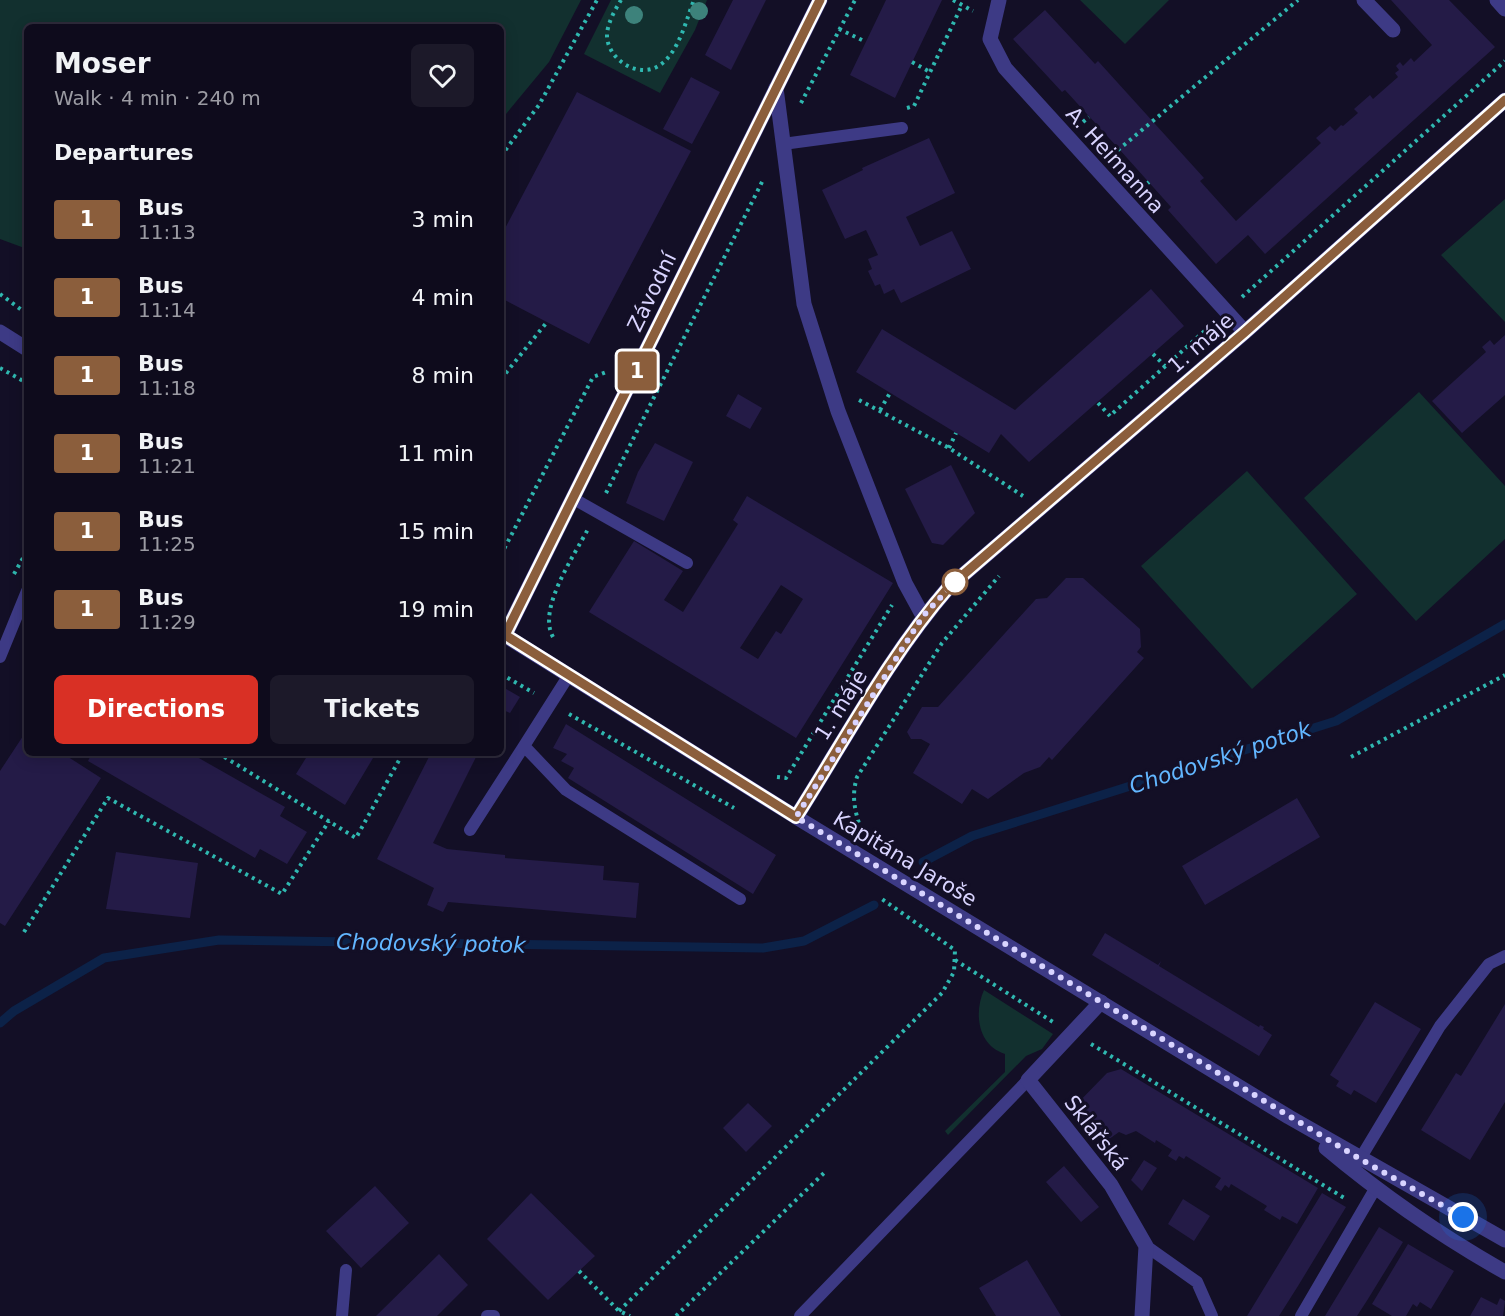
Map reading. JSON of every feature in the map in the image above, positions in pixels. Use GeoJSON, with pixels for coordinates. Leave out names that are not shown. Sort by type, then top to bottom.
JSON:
{"type":"FeatureCollection","features":[{"type":"Feature","properties":{"kind":"street","name":"Závodní"},"geometry":{"type":"LineString","coordinates":[[504,632],[573,499],[820,0]]}},
{"type":"Feature","properties":{"kind":"street","name":"A. Heimanna"},"geometry":{"type":"LineString","coordinates":[[999,0],[990,39],[1000,60],[1095,169],[1245,332]]}},
{"type":"Feature","properties":{"kind":"street"},"geometry":{"type":"LineString","coordinates":[[1364,0],[1393,30]]}},
{"type":"Feature","properties":{"kind":"street"},"geometry":{"type":"LineString","coordinates":[[1497,0],[1505,9]]}},
{"type":"Feature","properties":{"kind":"street"},"geometry":{"type":"LineString","coordinates":[[776,88],[804,304],[838,411],[905,583],[923,616]]}},
{"type":"Feature","properties":{"kind":"street","name":"1. máje"},"geometry":{"type":"LineString","coordinates":[[796,817],[923,616],[949,587],[1245,332],[1505,100]]}},
{"type":"Feature","properties":{"kind":"street"},"geometry":{"type":"LineString","coordinates":[[0,332],[24,348]]}},
{"type":"Feature","properties":{"kind":"street","name":"Kapitána Jaroše"},"geometry":{"type":"LineString","coordinates":[[504,635],[796,817],[1289,1117],[1505,1240]]}},
{"type":"Feature","properties":{"kind":"street"},"geometry":{"type":"LineString","coordinates":[[1028,1080],[1101,1002]]}},
{"type":"Feature","properties":{"kind":"street","name":"Sklářská"},"geometry":{"type":"LineString","coordinates":[[1028,1080],[1112,1185],[1146,1246]]}},
{"type":"Feature","properties":{"kind":"street","name":"Kapitána Jaroše"},"geometry":{"type":"LineString","coordinates":[[1289,1117],[1375,1189],[1457,1245],[1505,1272]]}},
{"type":"Feature","properties":{"kind":"street"},"geometry":{"type":"LineString","coordinates":[[1142,1316],[1146,1246]]}},
{"type":"Feature","properties":{"kind":"lane"},"geometry":{"type":"LineString","coordinates":[[783,142],[902,128]]}},
{"type":"Feature","properties":{"kind":"lane"},"geometry":{"type":"LineString","coordinates":[[573,499],[687,563]]}},
{"type":"Feature","properties":{"kind":"lane"},"geometry":{"type":"LineString","coordinates":[[0,657],[24,598]]}},
{"type":"Feature","properties":{"kind":"lane"},"geometry":{"type":"LineString","coordinates":[[470,830],[568,675]]}},
{"type":"Feature","properties":{"kind":"lane"},"geometry":{"type":"LineString","coordinates":[[524,746],[566,790],[740,899]]}},
{"type":"Feature","properties":{"kind":"lane"},"geometry":{"type":"LineString","coordinates":[[1360,1159],[1440,1026],[1489,964],[1505,956]]}},
{"type":"Feature","properties":{"kind":"lane"},"geometry":{"type":"LineString","coordinates":[[800,1316],[1028,1080]]}},
{"type":"Feature","properties":{"kind":"lane"},"geometry":{"type":"LineString","coordinates":[[1301,1316],[1375,1189]]}},
{"type":"Feature","properties":{"kind":"lane"},"geometry":{"type":"LineString","coordinates":[[1146,1246],[1197,1282],[1212,1316]]}},
{"type":"Feature","properties":{"kind":"lane"},"geometry":{"type":"LineString","coordinates":[[342,1316],[346,1270]]}},
{"type":"Feature","properties":{"kind":"lane"},"geometry":{"type":"LineString","coordinates":[[487,1316],[494,1316]]}},
{"type":"Feature","properties":{"kind":"path"},"geometry":{"type":"LineString","coordinates":[[504,152],[539,105],[597,0]]}},
{"type":"Feature","properties":{"kind":"path"},"geometry":{"type":"LineString","coordinates":[[621,0],[612,15],[607,35],[610,49],[613,56],[632,69],[642,70],[659,66],[674,50],[693,1]]}},
{"type":"Feature","properties":{"kind":"path"},"geometry":{"type":"LineString","coordinates":[[559,642],[552,636],[547,624],[551,602],[855,0]]}},
{"type":"Feature","properties":{"kind":"path"},"geometry":{"type":"LineString","coordinates":[[1095,169],[1298,0]]}},
{"type":"Feature","properties":{"kind":"path"},"geometry":{"type":"LineString","coordinates":[[903,110],[914,106],[962,5]]}},
{"type":"Feature","properties":{"kind":"path"},"geometry":{"type":"LineString","coordinates":[[839,29],[866,42]]}},
{"type":"Feature","properties":{"kind":"path"},"geometry":{"type":"LineString","coordinates":[[1101,424],[1505,61]]}},
{"type":"Feature","properties":{"kind":"path"},"geometry":{"type":"LineString","coordinates":[[912,62],[930,72]]}},
{"type":"Feature","properties":{"kind":"path"},"geometry":{"type":"LineString","coordinates":[[0,294],[24,312]]}},
{"type":"Feature","properties":{"kind":"path"},"geometry":{"type":"LineString","coordinates":[[504,375],[547,322]]}},
{"type":"Feature","properties":{"kind":"path"},"geometry":{"type":"LineString","coordinates":[[1153,354],[1165,366]]}},
{"type":"Feature","properties":{"kind":"path"},"geometry":{"type":"LineString","coordinates":[[504,549],[593,376],[608,374],[613,363]]}},
{"type":"Feature","properties":{"kind":"path"},"geometry":{"type":"LineString","coordinates":[[0,368],[24,381]]}},
{"type":"Feature","properties":{"kind":"path"},"geometry":{"type":"LineString","coordinates":[[829,386],[880,410],[949,448],[1041,508]]}},
{"type":"Feature","properties":{"kind":"path"},"geometry":{"type":"LineString","coordinates":[[880,410],[890,393]]}},
{"type":"Feature","properties":{"kind":"path"},"geometry":{"type":"LineString","coordinates":[[1098,403],[1110,416]]}},
{"type":"Feature","properties":{"kind":"path"},"geometry":{"type":"LineString","coordinates":[[949,448],[956,433]]}},
{"type":"Feature","properties":{"kind":"path"},"geometry":{"type":"LineString","coordinates":[[1013,503],[1030,487]]}},
{"type":"Feature","properties":{"kind":"path"},"geometry":{"type":"LineString","coordinates":[[863,834],[853,803],[852,793],[856,777],[942,643],[1007,568]]}},
{"type":"Feature","properties":{"kind":"path"},"geometry":{"type":"LineString","coordinates":[[772,777],[786,777],[905,583]]}},
{"type":"Feature","properties":{"kind":"path"},"geometry":{"type":"LineString","coordinates":[[1351,757],[1505,675]]}},
{"type":"Feature","properties":{"kind":"path"},"geometry":{"type":"LineString","coordinates":[[504,676],[737,809]]}},
{"type":"Feature","properties":{"kind":"path"},"geometry":{"type":"LineString","coordinates":[[223,756],[356,838],[401,756]]}},
{"type":"Feature","properties":{"kind":"path"},"geometry":{"type":"LineString","coordinates":[[24,932],[108,798],[282,894],[329,821]]}},
{"type":"Feature","properties":{"kind":"path"},"geometry":{"type":"LineString","coordinates":[[619,1311],[942,993],[954,972],[956,950],[869,890]]}},
{"type":"Feature","properties":{"kind":"path"},"geometry":{"type":"LineString","coordinates":[[955,960],[1071,1033],[1363,1209]]}},
{"type":"Feature","properties":{"kind":"path"},"geometry":{"type":"LineString","coordinates":[[676,1316],[824,1173]]}},
{"type":"Feature","properties":{"kind":"path"},"geometry":{"type":"LineString","coordinates":[[579,1271],[619,1311],[630,1316]]}},
{"type":"Feature","properties":{"kind":"green space"},"geometry":{"type":"Polygon","coordinates":[[[0,0],[581,0],[549,62],[504,116],[504,24],[24,24],[24,248],[0,239],[0,0]]]}},
{"type":"Feature","properties":{"kind":"green space"},"geometry":{"type":"Polygon","coordinates":[[[611,0],[707,0],[695,30],[660,93],[584,54],[611,0]]]}},
{"type":"Feature","properties":{"kind":"green space"},"geometry":{"type":"Polygon","coordinates":[[[1080,0],[1169,0],[1125,44],[1080,0]]]}},
{"type":"Feature","properties":{"kind":"green space"},"geometry":{"type":"Polygon","coordinates":[[[1505,199],[1505,322],[1441,255],[1505,199]]]}},
{"type":"Feature","properties":{"kind":"green space"},"geometry":{"type":"Polygon","coordinates":[[[1419,392],[1505,486],[1505,539],[1416,621],[1304,498],[1419,392]]]}},
{"type":"Feature","properties":{"kind":"green space"},"geometry":{"type":"Polygon","coordinates":[[[1247,471],[1357,594],[1252,689],[1141,566],[1247,471]]]}},
{"type":"Feature","properties":{"kind":"green space"},"geometry":{"type":"Polygon","coordinates":[[[984,990],[1053,1034],[1042,1049],[1026,1056],[948,1135],[945,1131],[1005,1072],[1005,1054],[988,1043],[980,1027],[979,1008],[984,990]]]}},
{"type":"Feature","properties":{"kind":"building"},"geometry":{"type":"Polygon","coordinates":[[[733,0],[766,0],[731,70],[705,55],[733,0]]]}},
{"type":"Feature","properties":{"kind":"building"},"geometry":{"type":"Polygon","coordinates":[[[886,0],[942,0],[895,98],[850,75],[886,0]]]}},
{"type":"Feature","properties":{"kind":"building"},"geometry":{"type":"Polygon","coordinates":[[[1391,0],[1449,0],[1495,47],[1265,254],[1248,235],[1216,264],[1168,210],[1171,207],[1119,149],[1065,90],[1062,92],[1013,39],[1045,10],[1095,64],[1098,61],[1204,178],[1200,181],[1236,221],[1321,143],[1316,138],[1330,126],[1335,131],[1341,125],[1343,126],[1358,113],[1354,109],[1370,95],[1373,99],[1398,77],[1395,73],[1399,70],[1396,66],[1400,62],[1403,66],[1411,58],[1414,62],[1432,45],[1391,0]]]}},
{"type":"Feature","properties":{"kind":"building"},"geometry":{"type":"Polygon","coordinates":[[[691,77],[720,92],[692,144],[663,129],[691,77]]]}},
{"type":"Feature","properties":{"kind":"building"},"geometry":{"type":"Polygon","coordinates":[[[577,92],[691,151],[589,344],[504,300],[504,230],[577,92]]]}},
{"type":"Feature","properties":{"kind":"building"},"geometry":{"type":"Polygon","coordinates":[[[929,138],[955,193],[906,217],[920,246],[952,231],[971,269],[901,303],[894,289],[884,294],[880,284],[875,286],[868,271],[872,269],[868,259],[878,255],[866,230],[845,239],[822,190],[863,170],[862,168],[929,138]]]}},
{"type":"Feature","properties":{"kind":"building"},"geometry":{"type":"Polygon","coordinates":[[[1151,289],[1184,326],[1029,462],[1001,434],[989,453],[856,372],[882,329],[1015,410],[1151,289]]]}},
{"type":"Feature","properties":{"kind":"building"},"geometry":{"type":"Polygon","coordinates":[[[1505,335],[1505,395],[1462,433],[1432,401],[1486,352],[1482,347],[1490,340],[1494,345],[1505,335]]]}},
{"type":"Feature","properties":{"kind":"building"},"geometry":{"type":"Polygon","coordinates":[[[738,394],[762,408],[750,429],[726,416],[738,394]]]}},
{"type":"Feature","properties":{"kind":"building"},"geometry":{"type":"Polygon","coordinates":[[[655,443],[693,462],[664,521],[626,503],[638,472],[655,443]]]}},
{"type":"Feature","properties":{"kind":"building"},"geometry":{"type":"Polygon","coordinates":[[[951,465],[975,513],[943,545],[932,543],[905,489],[951,465]]]}},
{"type":"Feature","properties":{"kind":"building"},"geometry":{"type":"Polygon","coordinates":[[[747,496],[893,583],[796,738],[589,612],[634,541],[683,571],[664,600],[683,612],[738,524],[733,520],[747,496]],[[781,585],[740,648],[758,659],[776,631],[781,634],[803,599],[781,585]]]}},
{"type":"Feature","properties":{"kind":"building"},"geometry":{"type":"Polygon","coordinates":[[[1066,578],[1083,578],[1140,629],[1141,647],[1137,652],[1144,658],[1052,760],[1049,757],[1040,767],[1024,773],[988,799],[972,789],[962,804],[913,773],[930,744],[921,739],[911,739],[907,732],[922,707],[938,707],[1036,599],[1047,598],[1066,578]]]}},
{"type":"Feature","properties":{"kind":"building"},"geometry":{"type":"Polygon","coordinates":[[[504,688],[520,697],[510,713],[504,710],[504,688]]]}},
{"type":"Feature","properties":{"kind":"building"},"geometry":{"type":"Polygon","coordinates":[[[566,724],[776,855],[753,894],[568,778],[574,768],[561,761],[567,754],[553,748],[566,724]]]}},
{"type":"Feature","properties":{"kind":"building"},"geometry":{"type":"Polygon","coordinates":[[[24,735],[24,756],[67,756],[101,778],[5,926],[0,923],[0,771],[24,735]]]}},
{"type":"Feature","properties":{"kind":"building"},"geometry":{"type":"Polygon","coordinates":[[[90,756],[195,756],[285,807],[280,816],[307,832],[287,864],[260,849],[255,858],[88,761],[90,756]]]}},
{"type":"Feature","properties":{"kind":"building"},"geometry":{"type":"Polygon","coordinates":[[[307,756],[374,756],[345,805],[296,774],[307,756]]]}},
{"type":"Feature","properties":{"kind":"building"},"geometry":{"type":"Polygon","coordinates":[[[429,756],[476,756],[433,843],[447,849],[505,855],[505,858],[604,866],[603,880],[639,883],[636,918],[448,902],[443,912],[427,905],[434,888],[377,859],[429,756]]]}},
{"type":"Feature","properties":{"kind":"building"},"geometry":{"type":"Polygon","coordinates":[[[1297,798],[1320,837],[1205,905],[1182,866],[1297,798]]]}},
{"type":"Feature","properties":{"kind":"building"},"geometry":{"type":"Polygon","coordinates":[[[116,852],[198,863],[190,918],[106,909],[116,852]]]}},
{"type":"Feature","properties":{"kind":"building"},"geometry":{"type":"Polygon","coordinates":[[[1105,933],[1158,965],[1161,961],[1159,966],[1259,1027],[1260,1025],[1264,1027],[1263,1029],[1272,1035],[1259,1056],[1092,955],[1105,933]]]}},
{"type":"Feature","properties":{"kind":"building"},"geometry":{"type":"Polygon","coordinates":[[[1375,1002],[1421,1029],[1376,1103],[1354,1090],[1351,1095],[1336,1086],[1339,1081],[1330,1075],[1375,1002]]]}},
{"type":"Feature","properties":{"kind":"building"},"geometry":{"type":"Polygon","coordinates":[[[1505,1004],[1505,1102],[1470,1160],[1421,1130],[1456,1073],[1461,1076],[1505,1004]]]}},
{"type":"Feature","properties":{"kind":"building"},"geometry":{"type":"Polygon","coordinates":[[[1121,1069],[1318,1188],[1297,1224],[1282,1216],[1280,1220],[1264,1210],[1267,1206],[1231,1184],[1229,1188],[1225,1185],[1221,1191],[1215,1187],[1221,1178],[1186,1156],[1184,1159],[1179,1156],[1176,1161],[1168,1156],[1172,1150],[1136,1131],[1126,1135],[1119,1132],[1105,1142],[1072,1109],[1107,1073],[1121,1069]]]}},
{"type":"Feature","properties":{"kind":"building"},"geometry":{"type":"Polygon","coordinates":[[[748,1103],[772,1126],[746,1152],[723,1128],[748,1103]]]}},
{"type":"Feature","properties":{"kind":"building"},"geometry":{"type":"Polygon","coordinates":[[[1144,1160],[1157,1168],[1142,1191],[1131,1180],[1144,1160]]]}},
{"type":"Feature","properties":{"kind":"building"},"geometry":{"type":"Polygon","coordinates":[[[1064,1166],[1099,1207],[1081,1222],[1046,1182],[1064,1166]]]}},
{"type":"Feature","properties":{"kind":"building"},"geometry":{"type":"Polygon","coordinates":[[[375,1186],[409,1223],[361,1268],[326,1231],[375,1186]]]}},
{"type":"Feature","properties":{"kind":"building"},"geometry":{"type":"Polygon","coordinates":[[[531,1193],[595,1256],[548,1300],[487,1239],[531,1193]]]}},
{"type":"Feature","properties":{"kind":"building"},"geometry":{"type":"Polygon","coordinates":[[[1322,1193],[1346,1207],[1298,1286],[1279,1316],[1247,1316],[1322,1193]]]}},
{"type":"Feature","properties":{"kind":"building"},"geometry":{"type":"Polygon","coordinates":[[[1183,1199],[1210,1216],[1194,1241],[1168,1224],[1183,1199]]]}},
{"type":"Feature","properties":{"kind":"building"},"geometry":{"type":"Polygon","coordinates":[[[1379,1227],[1403,1242],[1357,1316],[1325,1316],[1379,1227]]]}},
{"type":"Feature","properties":{"kind":"building"},"geometry":{"type":"Polygon","coordinates":[[[1408,1244],[1454,1271],[1431,1309],[1420,1302],[1417,1307],[1413,1304],[1406,1316],[1392,1316],[1372,1304],[1408,1244]]]}},
{"type":"Feature","properties":{"kind":"building"},"geometry":{"type":"Polygon","coordinates":[[[439,1254],[468,1285],[437,1316],[376,1316],[439,1254]]]}},
{"type":"Feature","properties":{"kind":"building"},"geometry":{"type":"Polygon","coordinates":[[[1027,1260],[1061,1316],[996,1316],[979,1288],[1027,1260]]]}},
{"type":"Feature","properties":{"kind":"building"},"geometry":{"type":"Polygon","coordinates":[[[1481,1297],[1497,1305],[1500,1298],[1505,1301],[1503,1316],[1470,1316],[1481,1297]]]}},
{"type":"Feature","properties":{"kind":"waterway","name":"Chodovský potok"},"geometry":{"type":"LineString","coordinates":[[923,862],[972,836],[1336,721],[1505,624]]}},
{"type":"Feature","properties":{"kind":"waterway","name":"Chodovský potok"},"geometry":{"type":"LineString","coordinates":[[0,1023],[14,1011],[104,958],[219,940],[763,948],[804,941],[874,905]]}},
{"type":"Feature","properties":{"kind":"bus line","name":"1"},"geometry":{"type":"LineString","coordinates":[[820,0],[505,635],[796,817],[923,616],[949,587],[1245,332],[1505,100]]}},
{"type":"Feature","properties":{"kind":"route"},"geometry":{"type":"LineString","coordinates":[[955,582],[923,616],[796,817],[1360,1159],[1463,1217]]}}]}
